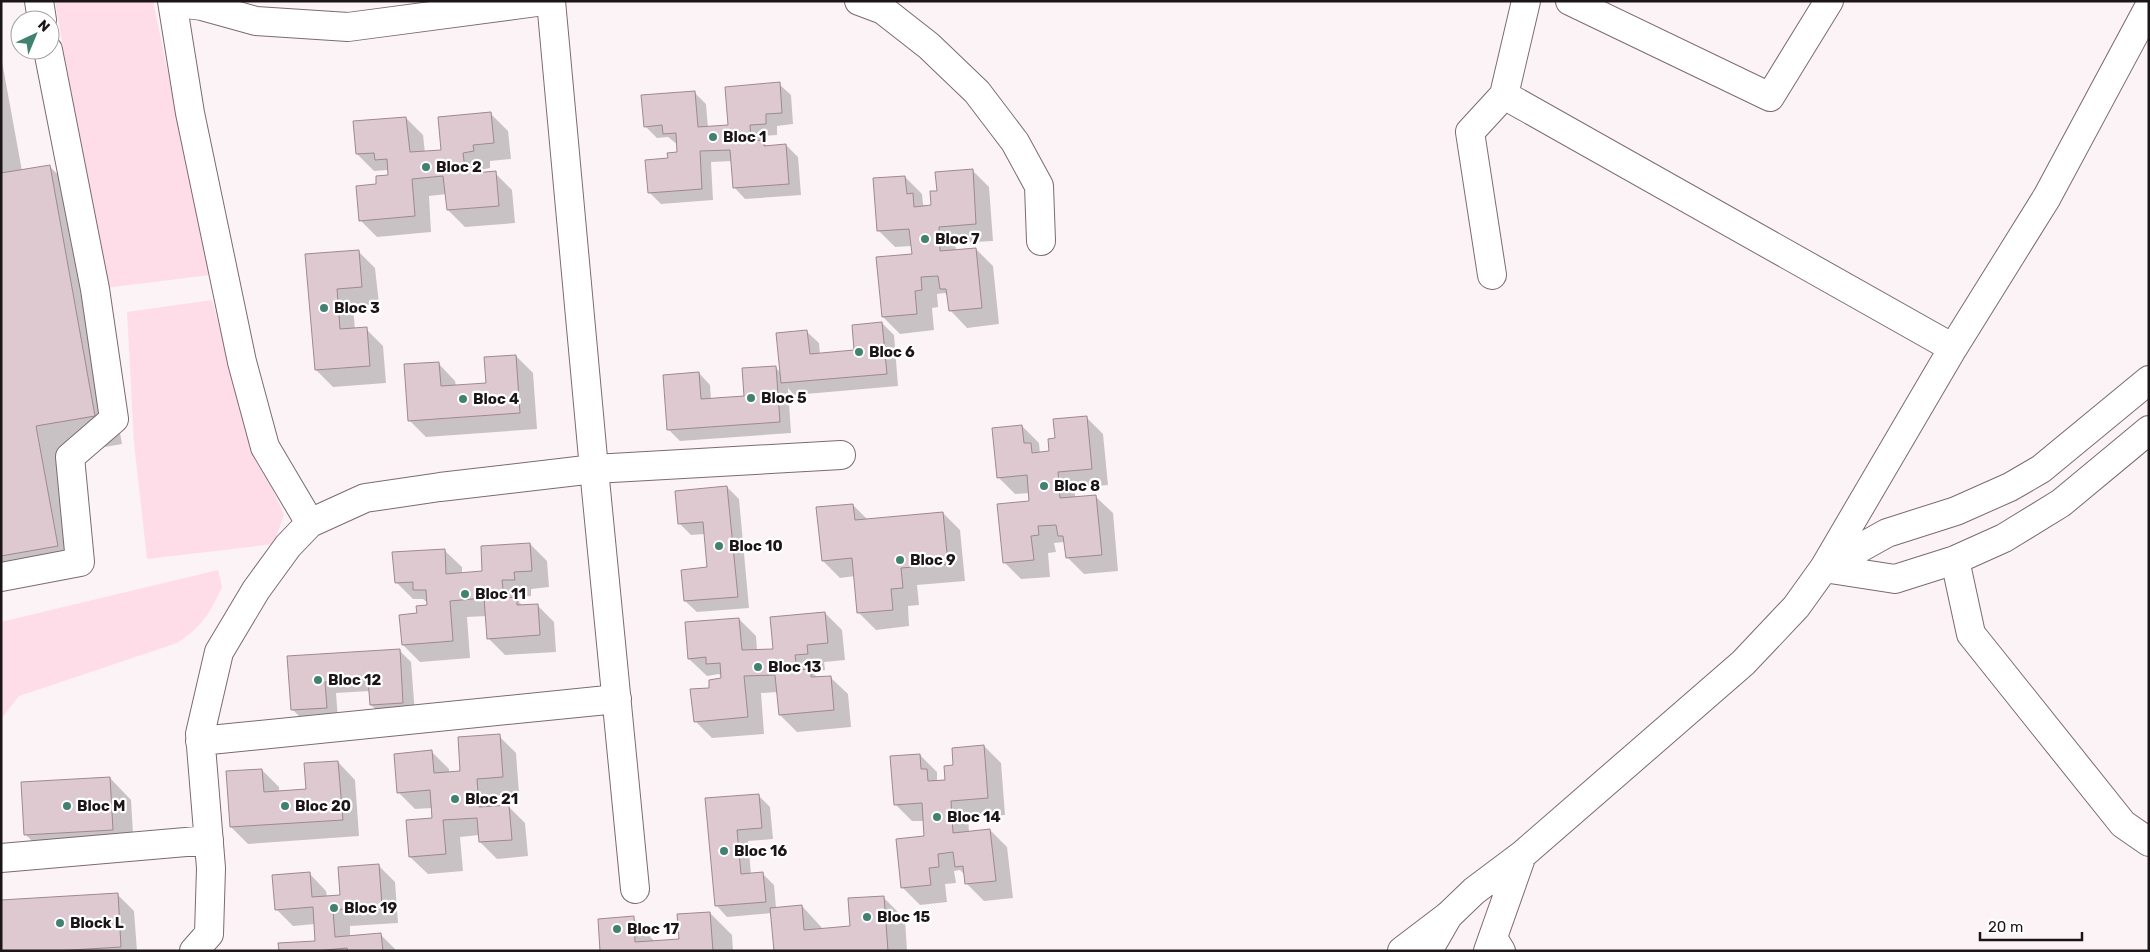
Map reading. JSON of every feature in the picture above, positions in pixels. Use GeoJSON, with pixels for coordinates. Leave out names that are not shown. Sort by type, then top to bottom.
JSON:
{"type":"FeatureCollection","features":[{"type":"Feature","properties":{"kind":"street"},"geometry":{"type":"LineString","coordinates":[[310,523],[265,447],[242,362],[190,113],[172,2],[202,6],[256,21],[348,27],[544,1]]}},
{"type":"Feature","properties":{"kind":"street"},"geometry":{"type":"LineString","coordinates":[[551,1],[635,889]]}},
{"type":"Feature","properties":{"kind":"street"},"geometry":{"type":"LineString","coordinates":[[859,1],[883,10],[928,46],[977,92],[1015,142],[1039,186],[1041,241]]}},
{"type":"Feature","properties":{"kind":"street"},"geometry":{"type":"LineString","coordinates":[[1492,275],[1470,132],[1504,95],[1526,1]]}},
{"type":"Feature","properties":{"kind":"street"},"geometry":{"type":"LineString","coordinates":[[1570,1],[1770,97],[1829,1]]}},
{"type":"Feature","properties":{"kind":"street"},"geometry":{"type":"LineString","coordinates":[[1402,951],[1448,916],[1474,890],[1522,855],[1743,663],[1796,607],[1824,568],[1953,348],[2047,197],[2149,7]]}},
{"type":"Feature","properties":{"kind":"street"},"geometry":{"type":"LineString","coordinates":[[1,577],[80,562],[70,457],[114,419],[95,289],[50,60]]}},
{"type":"Feature","properties":{"kind":"street"},"geometry":{"type":"LineString","coordinates":[[1504,95],[1953,348]]}},
{"type":"Feature","properties":{"kind":"street"},"geometry":{"type":"LineString","coordinates":[[1824,568],[1888,533],[1956,511],[2010,487],[2041,469],[2149,380]]}},
{"type":"Feature","properties":{"kind":"street"},"geometry":{"type":"LineString","coordinates":[[1824,568],[1895,579],[1955,560],[2004,538],[2061,503],[2149,430]]}},
{"type":"Feature","properties":{"kind":"street"},"geometry":{"type":"LineString","coordinates":[[194,951],[209,934],[211,868],[200,734],[218,652],[256,590],[288,546],[310,523],[365,498],[440,487],[594,469],[841,455]]}},
{"type":"Feature","properties":{"kind":"street"},"geometry":{"type":"LineString","coordinates":[[1955,560],[1971,634],[2123,824],[2149,842]]}},
{"type":"Feature","properties":{"kind":"street"},"geometry":{"type":"LineString","coordinates":[[200,741],[617,699]]}},
{"type":"Feature","properties":{"kind":"street"},"geometry":{"type":"LineString","coordinates":[[1,858],[208,840]]}},
{"type":"Feature","properties":{"kind":"street"},"geometry":{"type":"LineString","coordinates":[[1494,947],[1522,855]]}},
{"type":"Feature","properties":{"kind":"street"},"geometry":{"type":"LineString","coordinates":[[1428,951],[1448,916]]}},
{"type":"Feature","properties":{"kind":"shaded area"},"geometry":{"type":"Polygon","coordinates":[[[55,1],[153,1],[210,275],[105,288],[60,30],[60,10],[57,10],[55,1]]]}},
{"type":"Feature","properties":{"kind":"shaded area"},"geometry":{"type":"Polygon","coordinates":[[[212,300],[255,453],[284,514],[274,544],[147,559],[134,443],[127,312],[212,300]]]}},
{"type":"Feature","properties":{"kind":"shaded area"},"geometry":{"type":"Polygon","coordinates":[[[218,570],[222,587],[204,619],[186,637],[177,643],[19,696],[1,719],[1,622],[218,570]]]}},
{"type":"Feature","properties":{"kind":"building","name":"Bloc 1"},"geometry":{"type":"Polygon","coordinates":[[[780,82],[782,113],[766,114],[766,124],[750,125],[751,141],[764,140],[764,146],[786,144],[789,184],[733,188],[730,150],[700,151],[702,189],[648,193],[645,160],[668,158],[667,153],[677,152],[676,133],[663,134],[662,125],[644,127],[641,95],[695,91],[698,127],[728,125],[725,87],[780,82]]]}},
{"type":"Feature","properties":{"kind":"building","name":"Bloc 2"},"geometry":{"type":"Polygon","coordinates":[[[491,112],[494,143],[473,145],[474,151],[463,153],[465,168],[475,166],[475,173],[496,171],[499,206],[447,210],[443,176],[412,179],[415,216],[359,221],[356,186],[376,184],[376,176],[388,175],[387,159],[375,160],[374,153],[356,154],[353,121],[406,117],[410,152],[441,150],[438,117],[491,112]]]}},
{"type":"Feature","properties":{"kind":"building"},"geometry":{"type":"Polygon","coordinates":[[[50,165],[95,416],[36,426],[58,546],[1,556],[1,173],[50,165]]]}},
{"type":"Feature","properties":{"kind":"building","name":"Bloc 7"},"geometry":{"type":"Polygon","coordinates":[[[973,169],[976,224],[939,227],[940,251],[976,248],[982,308],[949,311],[946,289],[940,289],[938,276],[921,277],[922,290],[915,291],[917,314],[882,317],[876,257],[912,254],[909,229],[877,231],[873,178],[905,176],[907,194],[913,193],[914,207],[931,205],[930,191],[937,191],[935,172],[973,169]]]}},
{"type":"Feature","properties":{"kind":"building","name":"Bloc 3"},"geometry":{"type":"Polygon","coordinates":[[[359,250],[362,287],[337,289],[340,329],[367,327],[370,366],[315,370],[305,254],[359,250]]]}},
{"type":"Feature","properties":{"kind":"building","name":"Bloc 6"},"geometry":{"type":"Polygon","coordinates":[[[882,322],[887,374],[781,383],[776,333],[807,330],[810,354],[854,350],[852,325],[882,322]]]}},
{"type":"Feature","properties":{"kind":"building","name":"Bloc 4"},"geometry":{"type":"Polygon","coordinates":[[[516,355],[520,413],[408,421],[404,364],[439,362],[441,386],[486,383],[484,357],[516,355]]]}},
{"type":"Feature","properties":{"kind":"building","name":"Bloc 5"},"geometry":{"type":"Polygon","coordinates":[[[776,366],[780,422],[667,430],[663,375],[699,372],[701,399],[744,396],[742,368],[776,366]]]}},
{"type":"Feature","properties":{"kind":"building","name":"Bloc 8"},"geometry":{"type":"Polygon","coordinates":[[[1087,416],[1092,469],[1058,472],[1060,498],[1096,495],[1102,555],[1066,558],[1063,536],[1058,536],[1056,525],[1038,526],[1039,535],[1031,536],[1034,560],[1003,563],[997,504],[1029,501],[1027,475],[997,478],[992,428],[1022,425],[1024,443],[1031,443],[1032,453],[1049,451],[1048,439],[1055,438],[1053,419],[1087,416]]]}},
{"type":"Feature","properties":{"kind":"building","name":"Bloc 10"},"geometry":{"type":"Polygon","coordinates":[[[727,486],[738,597],[684,601],[681,570],[707,567],[703,522],[678,524],[675,491],[727,486]]]}},
{"type":"Feature","properties":{"kind":"building","name":"Bloc 9"},"geometry":{"type":"Polygon","coordinates":[[[853,504],[855,520],[943,512],[948,564],[901,568],[903,588],[891,589],[893,610],[857,613],[852,558],[822,561],[816,507],[853,504]]]}},
{"type":"Feature","properties":{"kind":"building","name":"Bloc 11"},"geometry":{"type":"Polygon","coordinates":[[[530,543],[532,571],[514,572],[515,580],[502,580],[504,598],[517,597],[517,605],[538,604],[540,635],[487,639],[484,598],[450,601],[453,641],[402,645],[399,615],[417,613],[416,606],[427,605],[426,590],[413,590],[413,582],[395,583],[392,552],[445,549],[446,574],[482,571],[481,546],[530,543]]]}},
{"type":"Feature","properties":{"kind":"building","name":"Bloc 13"},"geometry":{"type":"Polygon","coordinates":[[[825,612],[828,643],[807,645],[808,654],[795,655],[797,670],[811,669],[811,677],[831,676],[834,710],[779,715],[775,675],[744,676],[748,717],[694,722],[690,689],[709,688],[709,680],[721,678],[720,663],[706,664],[706,657],[688,659],[685,622],[739,618],[742,650],[773,649],[770,617],[825,612]]]}},
{"type":"Feature","properties":{"kind":"building","name":"Bloc 12"},"geometry":{"type":"Polygon","coordinates":[[[400,649],[403,703],[370,705],[368,679],[325,682],[327,708],[291,710],[287,656],[400,649]]]}},
{"type":"Feature","properties":{"kind":"building","name":"Bloc 21"},"geometry":{"type":"Polygon","coordinates":[[[500,734],[503,777],[477,779],[479,807],[509,805],[512,840],[479,842],[477,818],[443,820],[446,854],[409,857],[406,820],[432,818],[430,790],[397,793],[394,754],[432,750],[434,773],[460,771],[458,737],[500,734]]]}},
{"type":"Feature","properties":{"kind":"building","name":"Bloc 14"},"geometry":{"type":"Polygon","coordinates":[[[984,745],[988,798],[951,801],[953,833],[990,829],[996,881],[965,884],[963,866],[955,867],[953,852],[938,854],[939,867],[929,868],[931,885],[901,888],[896,839],[924,836],[922,803],[894,805],[890,756],[920,754],[921,769],[927,769],[928,781],[945,780],[944,766],[953,765],[952,748],[984,745]]]}},
{"type":"Feature","properties":{"kind":"building","name":"Bloc 20"},"geometry":{"type":"Polygon","coordinates":[[[338,761],[343,820],[230,827],[226,771],[262,769],[264,792],[306,789],[304,763],[338,761]]]}},
{"type":"Feature","properties":{"kind":"building","name":"Bloc M"},"geometry":{"type":"Polygon","coordinates":[[[110,777],[113,830],[24,835],[21,782],[110,777]]]}},
{"type":"Feature","properties":{"kind":"building","name":"Bloc 16"},"geometry":{"type":"Polygon","coordinates":[[[759,794],[762,828],[737,830],[741,874],[763,872],[766,902],[715,906],[705,798],[759,794]]]}},
{"type":"Feature","properties":{"kind":"building","name":"Bloc 19"},"geometry":{"type":"Polygon","coordinates":[[[379,864],[382,906],[333,910],[335,937],[381,933],[383,951],[348,951],[347,948],[315,951],[279,951],[278,943],[315,941],[313,907],[275,910],[272,875],[310,872],[312,897],[340,895],[338,867],[379,864]]]}},
{"type":"Feature","properties":{"kind":"building","name":"Block L"},"geometry":{"type":"Polygon","coordinates":[[[118,893],[121,947],[55,951],[1,951],[1,900],[118,893]]]}},
{"type":"Feature","properties":{"kind":"building","name":"Bloc 15"},"geometry":{"type":"Polygon","coordinates":[[[884,896],[888,951],[774,951],[770,908],[802,905],[804,930],[850,926],[848,898],[884,896]]]}},
{"type":"Feature","properties":{"kind":"building","name":"Bloc 17"},"geometry":{"type":"Polygon","coordinates":[[[710,912],[713,951],[600,951],[598,919],[634,916],[635,942],[679,939],[677,914],[710,912]]]}},
{"type":"Feature","properties":{"kind":"place","name":"Bloc 1"},"geometry":{"type":"Point","coordinates":[713,137]}},
{"type":"Feature","properties":{"kind":"place","name":"Bloc 2"},"geometry":{"type":"Point","coordinates":[426,167]}},
{"type":"Feature","properties":{"kind":"place","name":"Bloc 7"},"geometry":{"type":"Point","coordinates":[925,239]}},
{"type":"Feature","properties":{"kind":"place","name":"Bloc 3"},"geometry":{"type":"Point","coordinates":[324,308]}},
{"type":"Feature","properties":{"kind":"place","name":"Bloc 6"},"geometry":{"type":"Point","coordinates":[859,352]}},
{"type":"Feature","properties":{"kind":"place","name":"Bloc 5"},"geometry":{"type":"Point","coordinates":[751,398]}},
{"type":"Feature","properties":{"kind":"place","name":"Bloc 4"},"geometry":{"type":"Point","coordinates":[463,399]}},
{"type":"Feature","properties":{"kind":"place","name":"Bloc 8"},"geometry":{"type":"Point","coordinates":[1044,486]}},
{"type":"Feature","properties":{"kind":"place","name":"Bloc 10"},"geometry":{"type":"Point","coordinates":[719,546]}},
{"type":"Feature","properties":{"kind":"place","name":"Bloc 9"},"geometry":{"type":"Point","coordinates":[900,560]}},
{"type":"Feature","properties":{"kind":"place","name":"Bloc 11"},"geometry":{"type":"Point","coordinates":[465,594]}},
{"type":"Feature","properties":{"kind":"place","name":"Bloc 13"},"geometry":{"type":"Point","coordinates":[758,667]}},
{"type":"Feature","properties":{"kind":"place","name":"Bloc 12"},"geometry":{"type":"Point","coordinates":[318,680]}},
{"type":"Feature","properties":{"kind":"place","name":"Bloc 21"},"geometry":{"type":"Point","coordinates":[455,799]}},
{"type":"Feature","properties":{"kind":"place","name":"Bloc M"},"geometry":{"type":"Point","coordinates":[67,806]}},
{"type":"Feature","properties":{"kind":"place","name":"Bloc 20"},"geometry":{"type":"Point","coordinates":[285,806]}},
{"type":"Feature","properties":{"kind":"place","name":"Bloc 14"},"geometry":{"type":"Point","coordinates":[937,817]}},
{"type":"Feature","properties":{"kind":"place","name":"Bloc 16"},"geometry":{"type":"Point","coordinates":[724,851]}},
{"type":"Feature","properties":{"kind":"place","name":"Bloc 19"},"geometry":{"type":"Point","coordinates":[334,908]}},
{"type":"Feature","properties":{"kind":"place","name":"Bloc 15"},"geometry":{"type":"Point","coordinates":[867,917]}},
{"type":"Feature","properties":{"kind":"place","name":"Block L"},"geometry":{"type":"Point","coordinates":[60,923]}},
{"type":"Feature","properties":{"kind":"place","name":"Bloc 17"},"geometry":{"type":"Point","coordinates":[617,929]}}]}
